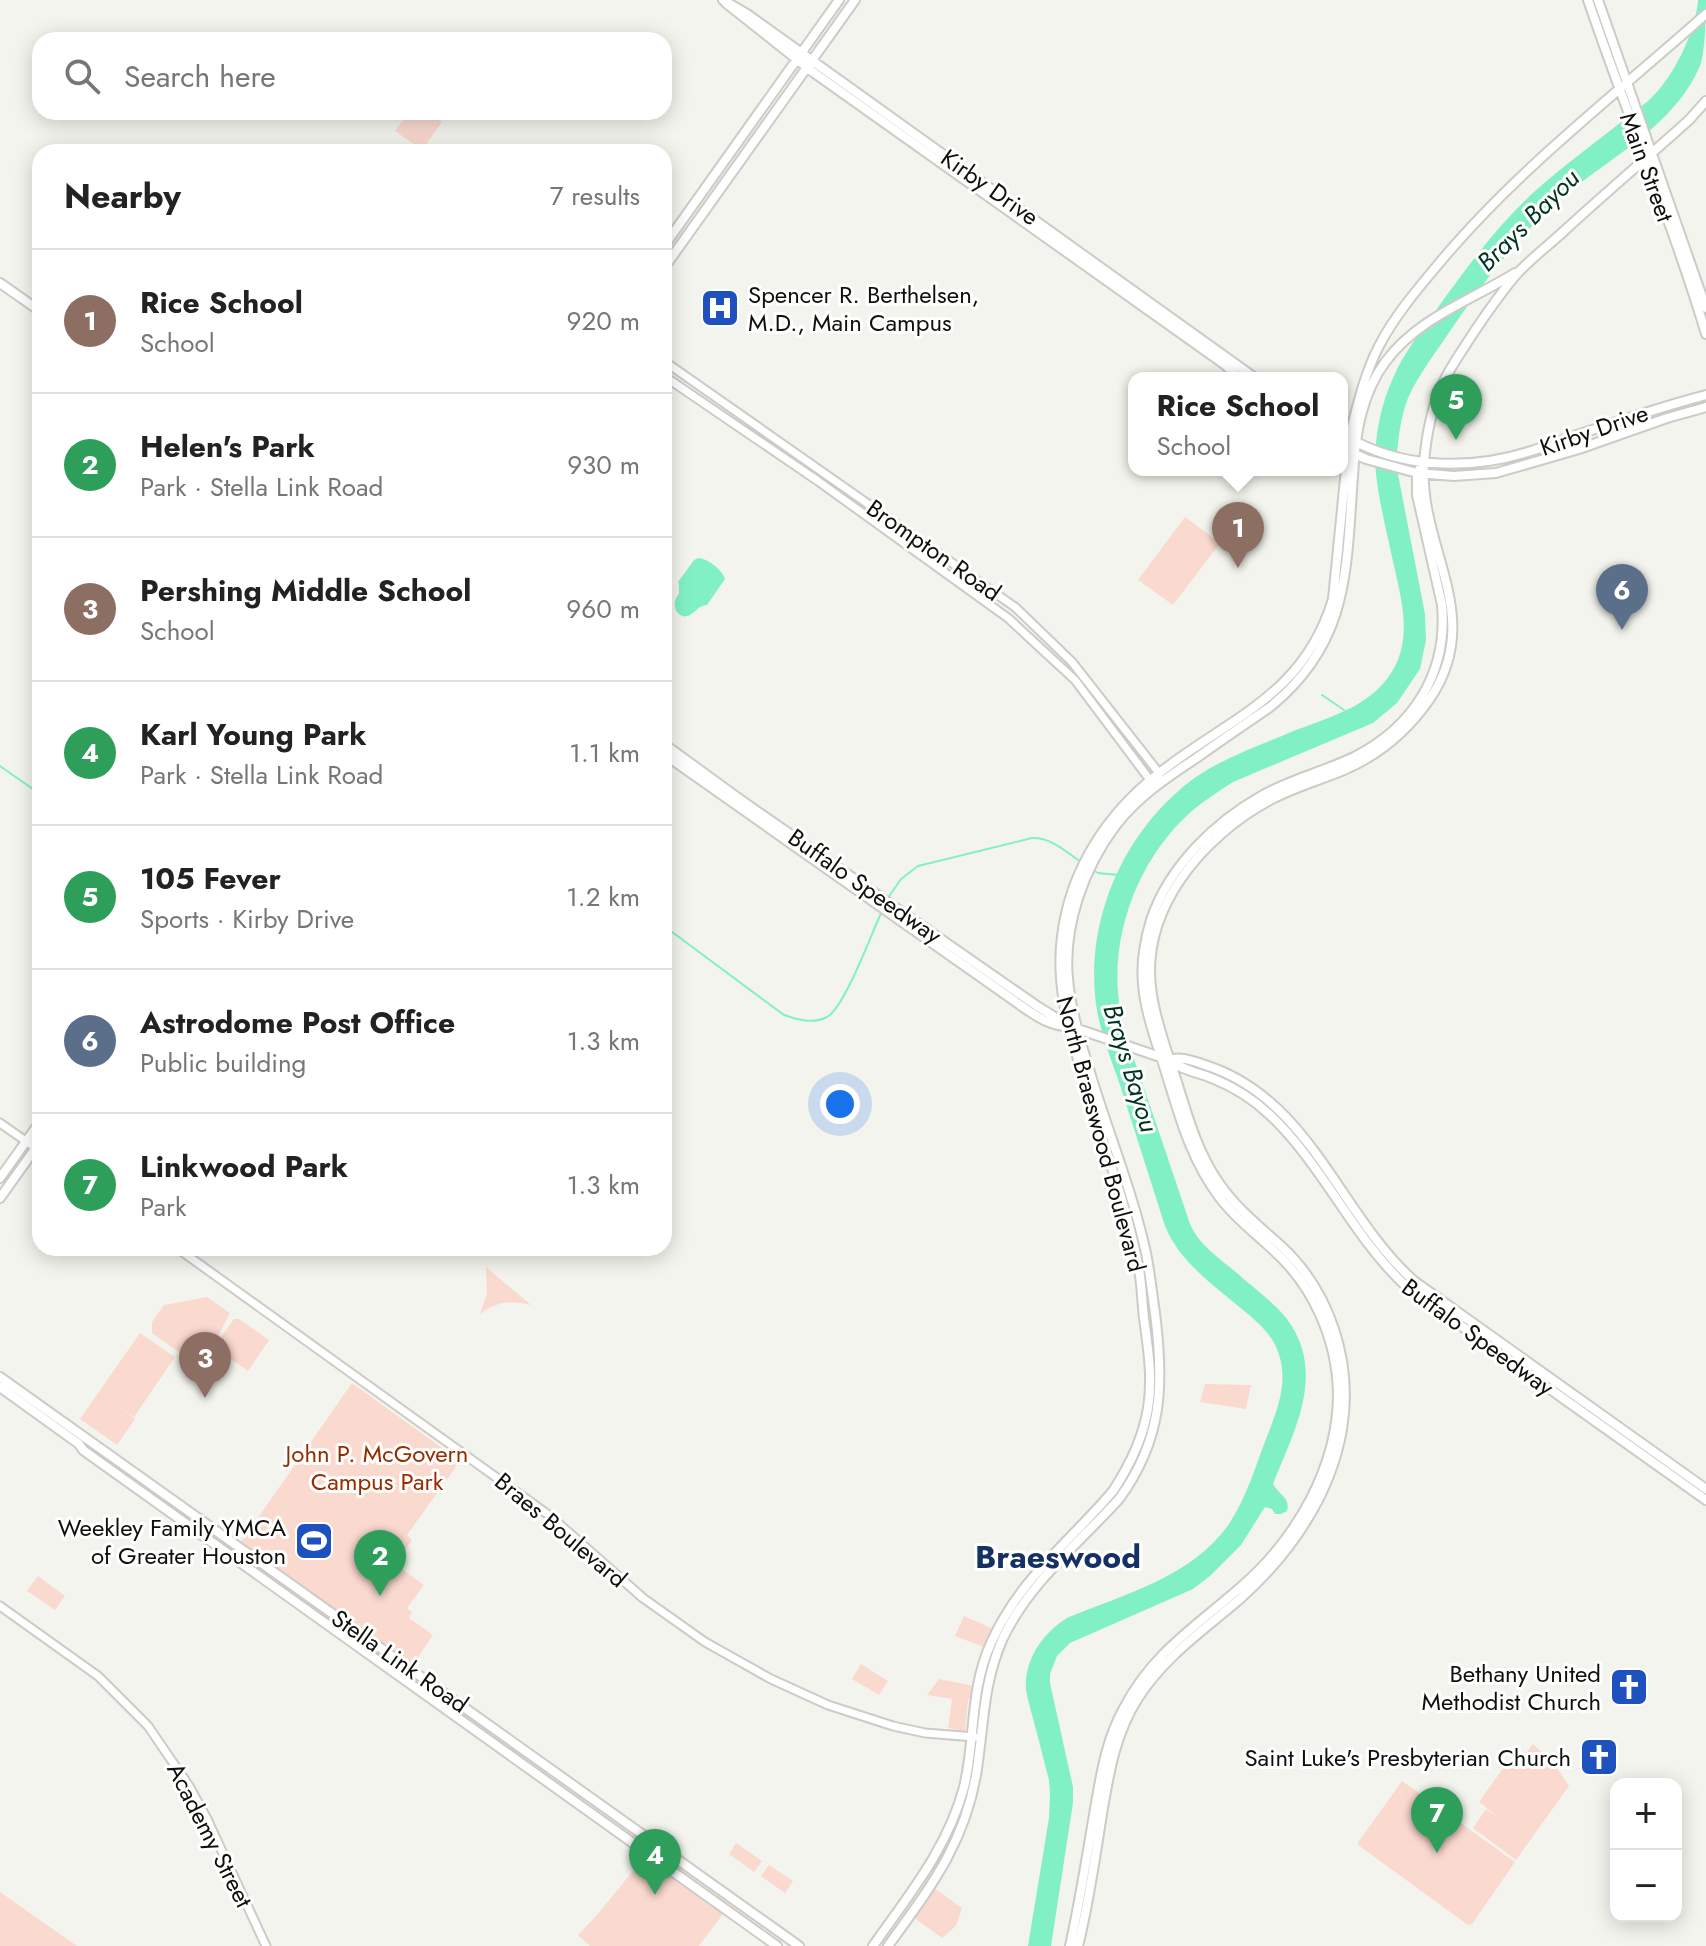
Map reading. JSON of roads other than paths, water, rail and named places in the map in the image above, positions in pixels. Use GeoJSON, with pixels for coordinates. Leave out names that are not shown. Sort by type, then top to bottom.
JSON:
{"type":"FeatureCollection","features":[{"type":"Feature","properties":{"kind":"main road","name":"Kirby Drive"},"geometry":{"type":"LineString","coordinates":[[723,0],[733,11],[1233,372]]}},
{"type":"Feature","properties":{"kind":"main road"},"geometry":{"type":"LineString","coordinates":[[672,235],[839,0]]}},
{"type":"Feature","properties":{"kind":"main road"},"geometry":{"type":"LineString","coordinates":[[672,257],[855,0]]}},
{"type":"Feature","properties":{"kind":"main road","name":"Main Street"},"geometry":{"type":"LineString","coordinates":[[1594,2],[1615,48],[1623,87]]}},
{"type":"Feature","properties":{"kind":"main road","name":"Main Street"},"geometry":{"type":"LineString","coordinates":[[1594,2],[1598,30],[1623,87],[1706,308]]}},
{"type":"Feature","properties":{"kind":"main road","name":"North Braeswood Boulevard"},"geometry":{"type":"LineString","coordinates":[[1348,451],[1365,379],[1373,359],[1412,296],[1494,202],[1706,14]]}},
{"type":"Feature","properties":{"kind":"main road"},"geometry":{"type":"LineString","coordinates":[[1598,30],[1604,32],[1615,48]]}},
{"type":"Feature","properties":{"kind":"main road","name":"Kirby Drive"},"geometry":{"type":"LineString","coordinates":[[809,64],[1246,372]]}},
{"type":"Feature","properties":{"kind":"main road"},"geometry":{"type":"LineString","coordinates":[[1078,1946],[1111,1761],[1133,1707],[1171,1656],[1258,1582],[1305,1523],[1326,1483],[1338,1448],[1345,1396],[1344,1369],[1335,1331],[1321,1299],[1291,1255],[1236,1205],[1217,1181],[1199,1149],[1177,1083],[1154,1034],[1143,985],[1147,933],[1162,894],[1183,862],[1205,838],[1254,800],[1289,782],[1352,758],[1377,742],[1409,714],[1424,694],[1436,672],[1443,631],[1442,605],[1418,503],[1416,473],[1424,462],[1427,437],[1442,384],[1481,320],[1522,269],[1647,153],[1689,120],[1706,101]]}},
{"type":"Feature","properties":{"kind":"main road","name":"Main Street"},"geometry":{"type":"LineString","coordinates":[[1647,153],[1706,334]]}},
{"type":"Feature","properties":{"kind":"main road","name":"North Braeswood Boulevard"},"geometry":{"type":"LineString","coordinates":[[1349,439],[1384,362],[1409,335],[1522,269]]}},
{"type":"Feature","properties":{"kind":"main road"},"geometry":{"type":"LineString","coordinates":[[0,283],[32,305]]}},
{"type":"Feature","properties":{"kind":"main road","name":"Kirby Drive"},"geometry":{"type":"LineString","coordinates":[[1349,439],[1407,460],[1457,464],[1504,459],[1706,395]]}},
{"type":"Feature","properties":{"kind":"main road","name":"Kirby Drive"},"geometry":{"type":"LineString","coordinates":[[1348,451],[1416,473],[1454,476],[1496,473],[1706,407]]}},
{"type":"Feature","properties":{"kind":"main road"},"geometry":{"type":"LineString","coordinates":[[1623,419],[1627,432]]}},
{"type":"Feature","properties":{"kind":"main road"},"geometry":{"type":"LineString","coordinates":[[1070,1946],[1104,1755],[1123,1708],[1144,1675],[1169,1646],[1243,1585],[1288,1535],[1323,1472],[1334,1435],[1337,1409],[1335,1364],[1316,1304],[1290,1266],[1236,1217],[1205,1177],[1190,1147],[1152,997],[1155,934],[1176,885],[1201,853],[1231,826],[1265,802],[1357,764],[1389,744],[1421,711],[1441,680],[1452,639],[1451,604],[1416,473]]}},
{"type":"Feature","properties":{"kind":"main road","name":"North Braeswood Boulevard"},"geometry":{"type":"LineString","coordinates":[[888,1946],[937,1877],[964,1820],[977,1768],[974,1700],[987,1653],[1001,1633],[1012,1603],[1026,1584],[1113,1491],[1125,1474],[1143,1446],[1159,1401],[1161,1370],[1146,1255],[1084,1050],[1062,999],[1062,932],[1071,896],[1112,817],[1131,797],[1246,717],[1300,666],[1332,616],[1346,476]]}},
{"type":"Feature","properties":{"kind":"main road","name":"North Braeswood Boulevard"},"geometry":{"type":"LineString","coordinates":[[1156,782],[1159,773],[1246,717]]}},
{"type":"Feature","properties":{"kind":"main road","name":"Buffalo Speedway"},"geometry":{"type":"LineString","coordinates":[[672,750],[880,901]]}},
{"type":"Feature","properties":{"kind":"main road","name":"Buffalo Speedway"},"geometry":{"type":"LineString","coordinates":[[672,759],[1025,999],[1073,1027],[1165,1058],[1178,1067],[1211,1077],[1246,1096],[1279,1123],[1307,1156],[1368,1243],[1408,1288],[1706,1500]]}},
{"type":"Feature","properties":{"kind":"main road","name":"North Braeswood Boulevard"},"geometry":{"type":"LineString","coordinates":[[1082,877],[1068,959],[1073,1027],[1140,1272],[1150,1381],[1143,1446]]}},
{"type":"Feature","properties":{"kind":"main road","name":"Buffalo Speedway"},"geometry":{"type":"LineString","coordinates":[[892,909],[1023,1007],[1051,1023],[1073,1027]]}},
{"type":"Feature","properties":{"kind":"main road"},"geometry":{"type":"LineString","coordinates":[[1049,1013],[1059,1007],[1062,999]]}},
{"type":"Feature","properties":{"kind":"main road"},"geometry":{"type":"LineString","coordinates":[[1140,1049],[1151,1041],[1154,1034]]}},
{"type":"Feature","properties":{"kind":"main road"},"geometry":{"type":"LineString","coordinates":[[1084,1050],[1086,1042],[1097,1035]]}},
{"type":"Feature","properties":{"kind":"main road","name":"Buffalo Speedway"},"geometry":{"type":"LineString","coordinates":[[1165,1058],[1188,1059],[1217,1069],[1265,1098],[1285,1115],[1316,1151],[1375,1238],[1414,1281],[1706,1489]]}},
{"type":"Feature","properties":{"kind":"main road"},"geometry":{"type":"LineString","coordinates":[[1177,1083],[1187,1070]]}},
{"type":"Feature","properties":{"kind":"main road"},"geometry":{"type":"LineString","coordinates":[[0,1178],[32,1133]]}},
{"type":"Feature","properties":{"kind":"main road"},"geometry":{"type":"LineString","coordinates":[[0,1198],[32,1156]]}},
{"type":"Feature","properties":{"kind":"main road","name":"Stella Link Road"},"geometry":{"type":"LineString","coordinates":[[0,1377],[799,1946]]}},
{"type":"Feature","properties":{"kind":"main road","name":"Stella Link Road"},"geometry":{"type":"LineString","coordinates":[[0,1387],[83,1450],[777,1946]]}},
{"type":"Feature","properties":{"kind":"main road"},"geometry":{"type":"LineString","coordinates":[[170,1511],[176,1502]]}},
{"type":"Feature","properties":{"kind":"main road"},"geometry":{"type":"LineString","coordinates":[[180,1519],[187,1509]]}},
{"type":"Feature","properties":{"kind":"main road"},"geometry":{"type":"LineString","coordinates":[[197,1531],[204,1522]]}},
{"type":"Feature","properties":{"kind":"main road","name":"North Braeswood Boulevard"},"geometry":{"type":"LineString","coordinates":[[873,1946],[931,1862],[953,1821],[976,1737]]}},
{"type":"Feature","properties":{"kind":"main road"},"geometry":{"type":"LineString","coordinates":[[953,1821],[964,1820]]}},
{"type":"Feature","properties":{"kind":"street","name":"Brompton Road"},"geometry":{"type":"LineString","coordinates":[[672,367],[1015,607],[1072,662],[1159,773]]}},
{"type":"Feature","properties":{"kind":"street"},"geometry":{"type":"LineString","coordinates":[[678,385],[685,376]]}},
{"type":"Feature","properties":{"kind":"street","name":"Brompton Road"},"geometry":{"type":"LineString","coordinates":[[672,381],[818,481],[1008,618],[1075,680],[1156,782]]}},
{"type":"Feature","properties":{"kind":"street"},"geometry":{"type":"LineString","coordinates":[[909,547],[916,538]]}},
{"type":"Feature","properties":{"kind":"street"},"geometry":{"type":"LineString","coordinates":[[1062,670],[1072,662]]}},
{"type":"Feature","properties":{"kind":"street"},"geometry":{"type":"LineString","coordinates":[[1109,725],[1117,719]]}},
{"type":"Feature","properties":{"kind":"street"},"geometry":{"type":"LineString","coordinates":[[0,1123],[32,1144]]}},
{"type":"Feature","properties":{"kind":"street","name":"Braes Boulevard"},"geometry":{"type":"LineString","coordinates":[[188,1256],[550,1516],[643,1598],[705,1642],[771,1679],[828,1705],[925,1733],[976,1737]]}},
{"type":"Feature","properties":{"kind":"street","name":"Academy Street"},"geometry":{"type":"LineString","coordinates":[[0,1606],[98,1676],[148,1726],[189,1786],[207,1819],[266,1946]]}},
{"type":"Feature","properties":{"kind":"water","name":"Brays Bayou"},"geometry":{"type":"Polygon","coordinates":[[[1698,0],[1706,0],[1702,60],[1676,105],[1625,151],[1569,192],[1519,240],[1463,312],[1408,398],[1401,422],[1396,464],[1425,614],[1426,640],[1420,669],[1397,703],[1373,723],[1233,782],[1198,806],[1157,851],[1131,900],[1119,954],[1117,982],[1120,1009],[1190,1224],[1210,1251],[1287,1319],[1299,1339],[1305,1360],[1306,1381],[1297,1423],[1273,1484],[1286,1499],[1287,1511],[1275,1514],[1265,1507],[1241,1545],[1193,1589],[1070,1643],[1057,1656],[1050,1683],[1073,1787],[1073,1803],[1051,1946],[1028,1946],[1049,1818],[1050,1794],[1026,1690],[1032,1658],[1050,1631],[1067,1618],[1156,1582],[1196,1558],[1214,1542],[1229,1524],[1246,1492],[1282,1388],[1282,1365],[1270,1336],[1189,1262],[1165,1226],[1106,1045],[1096,1004],[1094,972],[1104,908],[1115,877],[1130,849],[1171,798],[1196,777],[1242,752],[1353,707],[1379,688],[1390,675],[1402,647],[1404,622],[1375,462],[1378,425],[1393,378],[1446,296],[1512,213],[1543,184],[1648,101],[1666,81],[1688,40],[1698,0]]]}},
{"type":"Feature","properties":{"kind":"water"},"geometry":{"type":"Polygon","coordinates":[[[698,558],[714,565],[725,579],[707,605],[684,616],[678,614],[675,608],[678,582],[698,558]]]}},
{"type":"Feature","properties":{"kind":"waterway"},"geometry":{"type":"LineString","coordinates":[[1322,695],[1344,710]]}},
{"type":"Feature","properties":{"kind":"waterway"},"geometry":{"type":"LineString","coordinates":[[0,766],[32,788]]}},
{"type":"Feature","properties":{"kind":"waterway"},"geometry":{"type":"LineString","coordinates":[[888,898],[901,879],[918,866],[1032,838],[1052,843],[1081,862]]}},
{"type":"Feature","properties":{"kind":"waterway"},"geometry":{"type":"LineString","coordinates":[[1093,870],[1118,875]]}},
{"type":"Feature","properties":{"kind":"waterway"},"geometry":{"type":"LineString","coordinates":[[672,932],[784,1015],[811,1021],[827,1017],[842,999],[882,911]]}},
{"type":"Feature","properties":{"kind":"place","name":"Spencer R. Berthelsen, M.D., Main Campus"},"geometry":{"type":"Point","coordinates":[720,308]}},
{"type":"Feature","properties":{"kind":"place","name":"105 Fever"},"geometry":{"type":"Point","coordinates":[1456,440]}},
{"type":"Feature","properties":{"kind":"place","name":"Rice School"},"geometry":{"type":"Point","coordinates":[1238,568]}},
{"type":"Feature","properties":{"kind":"place","name":"Astrodome Post Office"},"geometry":{"type":"Point","coordinates":[1622,630]}},
{"type":"Feature","properties":{"kind":"place","name":"Pershing Middle School"},"geometry":{"type":"Point","coordinates":[205,1398]}},
{"type":"Feature","properties":{"kind":"place","name":"Weekley Family YMCA of Greater Houston"},"geometry":{"type":"Point","coordinates":[314,1541]}},
{"type":"Feature","properties":{"kind":"place","name":"Helen's Park"},"geometry":{"type":"Point","coordinates":[380,1596]}},
{"type":"Feature","properties":{"kind":"place","name":"Bethany United Methodist Church"},"geometry":{"type":"Point","coordinates":[1629,1687]}},
{"type":"Feature","properties":{"kind":"place","name":"Saint Luke's Presbyterian Church"},"geometry":{"type":"Point","coordinates":[1599,1757]}},
{"type":"Feature","properties":{"kind":"place","name":"Linkwood Park"},"geometry":{"type":"Point","coordinates":[1437,1853]}},
{"type":"Feature","properties":{"kind":"place","name":"Karl Young Park"},"geometry":{"type":"Point","coordinates":[655,1895]}},
{"type":"Feature","properties":{"kind":"district","name":"Braeswood"},"geometry":{"type":"Point","coordinates":[1058,1557]}},
{"type":"Feature","properties":{"kind":"park label","name":"John P. McGovern Campus Park"},"geometry":{"type":"Point","coordinates":[377,1467]}}]}
